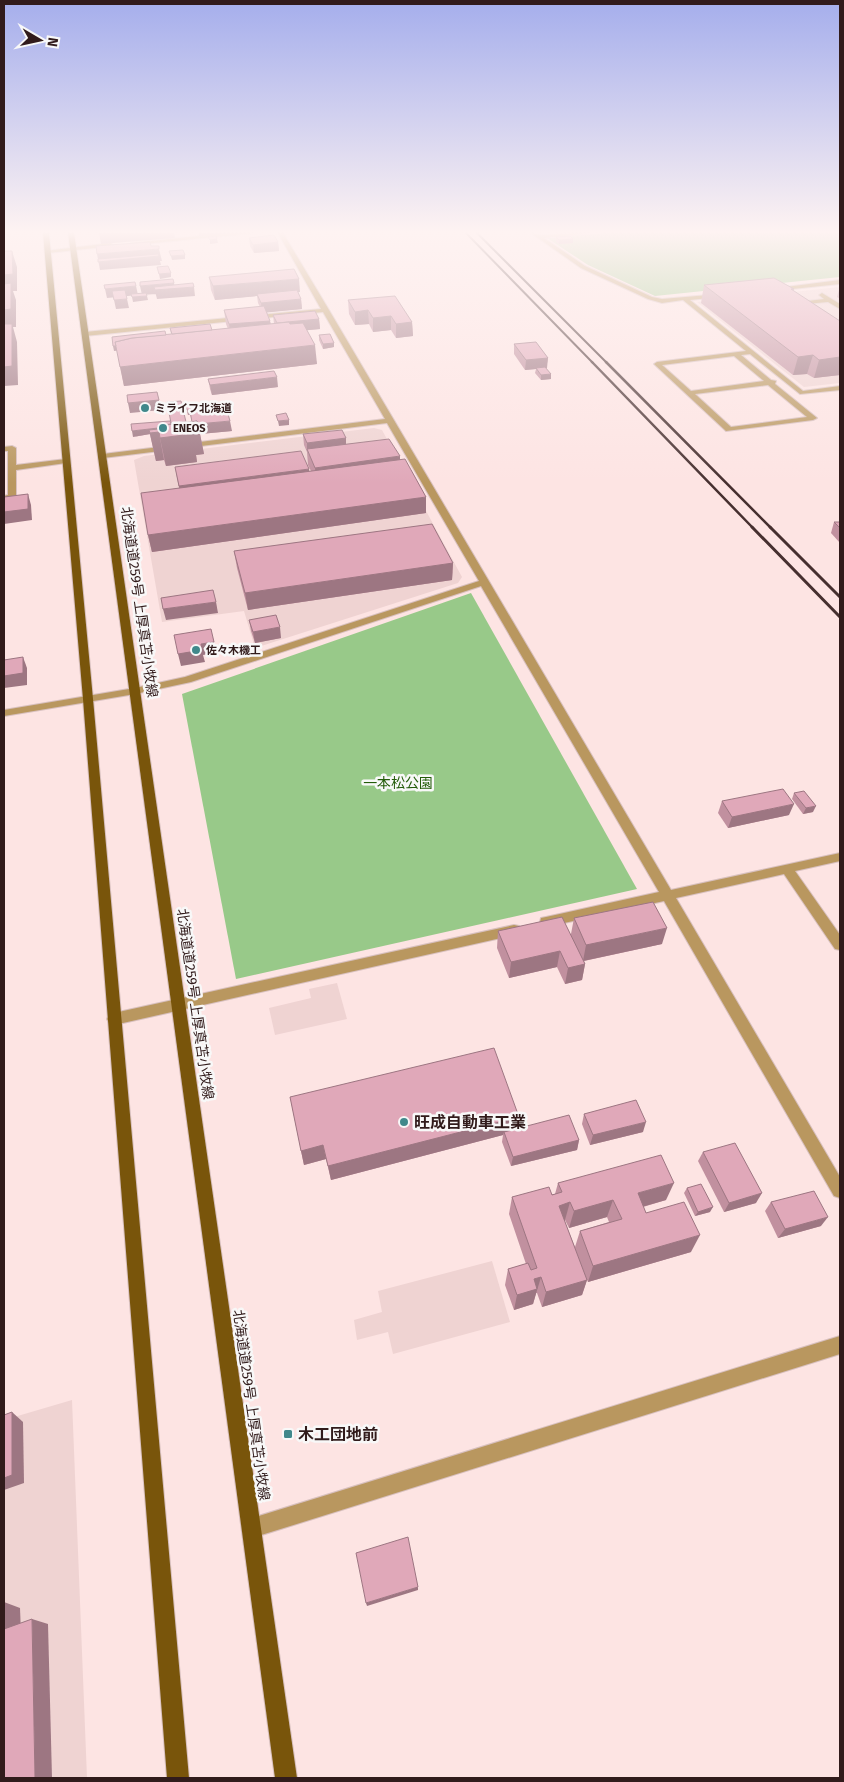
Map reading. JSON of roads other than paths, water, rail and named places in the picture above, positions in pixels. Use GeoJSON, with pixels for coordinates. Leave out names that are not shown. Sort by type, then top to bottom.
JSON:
{"type":"FeatureCollection","features":[{"type":"Feature","properties":{"kind":"main road"},"geometry":{"type":"LineString","coordinates":[[54,316],[88,700],[178,1778]]}},
{"type":"Feature","properties":{"kind":"main road","name":"北海道道259号 上厚真苫小牧線"},"geometry":{"type":"LineString","coordinates":[[82,316],[286,1778]]}},
{"type":"Feature","properties":{"kind":"street"},"geometry":{"type":"LineString","coordinates":[[85,334],[264,316]]}},
{"type":"Feature","properties":{"kind":"street"},"geometry":{"type":"LineString","coordinates":[[329,316],[389,422],[840,1191]]}},
{"type":"Feature","properties":{"kind":"street"},"geometry":{"type":"LineString","coordinates":[[707,316],[802,392],[840,388]]}},
{"type":"Feature","properties":{"kind":"street"},"geometry":{"type":"LineString","coordinates":[[735,354],[813,418],[729,429],[657,364],[735,354],[752,352]]}},
{"type":"Feature","properties":{"kind":"street"},"geometry":{"type":"LineString","coordinates":[[689,393],[787,380]]}},
{"type":"Feature","properties":{"kind":"street"},"geometry":{"type":"LineString","coordinates":[[103,456],[389,422]]}},
{"type":"Feature","properties":{"kind":"street"},"geometry":{"type":"LineString","coordinates":[[4,448],[12,448],[12,497],[4,498]]}},
{"type":"Feature","properties":{"kind":"street"},"geometry":{"type":"LineString","coordinates":[[12,468],[66,461]]}},
{"type":"Feature","properties":{"kind":"street"},"geometry":{"type":"LineString","coordinates":[[4,713],[88,700],[187,680],[484,582]]}},
{"type":"Feature","properties":{"kind":"street"},"geometry":{"type":"LineString","coordinates":[[114,1019],[840,858]]}},
{"type":"Feature","properties":{"kind":"street"},"geometry":{"type":"LineString","coordinates":[[787,869],[840,945]]}},
{"type":"Feature","properties":{"kind":"street"},"geometry":{"type":"LineString","coordinates":[[252,1528],[840,1345]]}},
{"type":"Feature","properties":{"kind":"railway"},"geometry":{"type":"LineString","coordinates":[[547,316],[593,363]]}},
{"type":"Feature","properties":{"kind":"railway"},"geometry":{"type":"LineString","coordinates":[[560,316],[606,362]]}},
{"type":"Feature","properties":{"kind":"railway"},"geometry":{"type":"LineString","coordinates":[[592,362],[753,528]]}},
{"type":"Feature","properties":{"kind":"railway"},"geometry":{"type":"LineString","coordinates":[[606,362],[771,528]]}},
{"type":"Feature","properties":{"kind":"railway"},"geometry":{"type":"LineString","coordinates":[[752,527],[840,617]]}},
{"type":"Feature","properties":{"kind":"railway"},"geometry":{"type":"LineString","coordinates":[[771,528],[840,597]]}},
{"type":"Feature","properties":{"kind":"place","name":"ミライフ北海道"},"geometry":{"type":"Point","coordinates":[145,408]}},
{"type":"Feature","properties":{"kind":"place","name":"ENEOS"},"geometry":{"type":"Point","coordinates":[163,428]}},
{"type":"Feature","properties":{"kind":"place","name":"佐々木機工"},"geometry":{"type":"Point","coordinates":[196,650]}},
{"type":"Feature","properties":{"kind":"place","name":"旺成自動車工業"},"geometry":{"type":"Point","coordinates":[404,1122]}},
{"type":"Feature","properties":{"kind":"place","name":"木工団地前"},"geometry":{"type":"Point","coordinates":[288,1434]}},
{"type":"Feature","properties":{"kind":"park label","name":"一本松公園"},"geometry":{"type":"Point","coordinates":[398,783]}}]}
